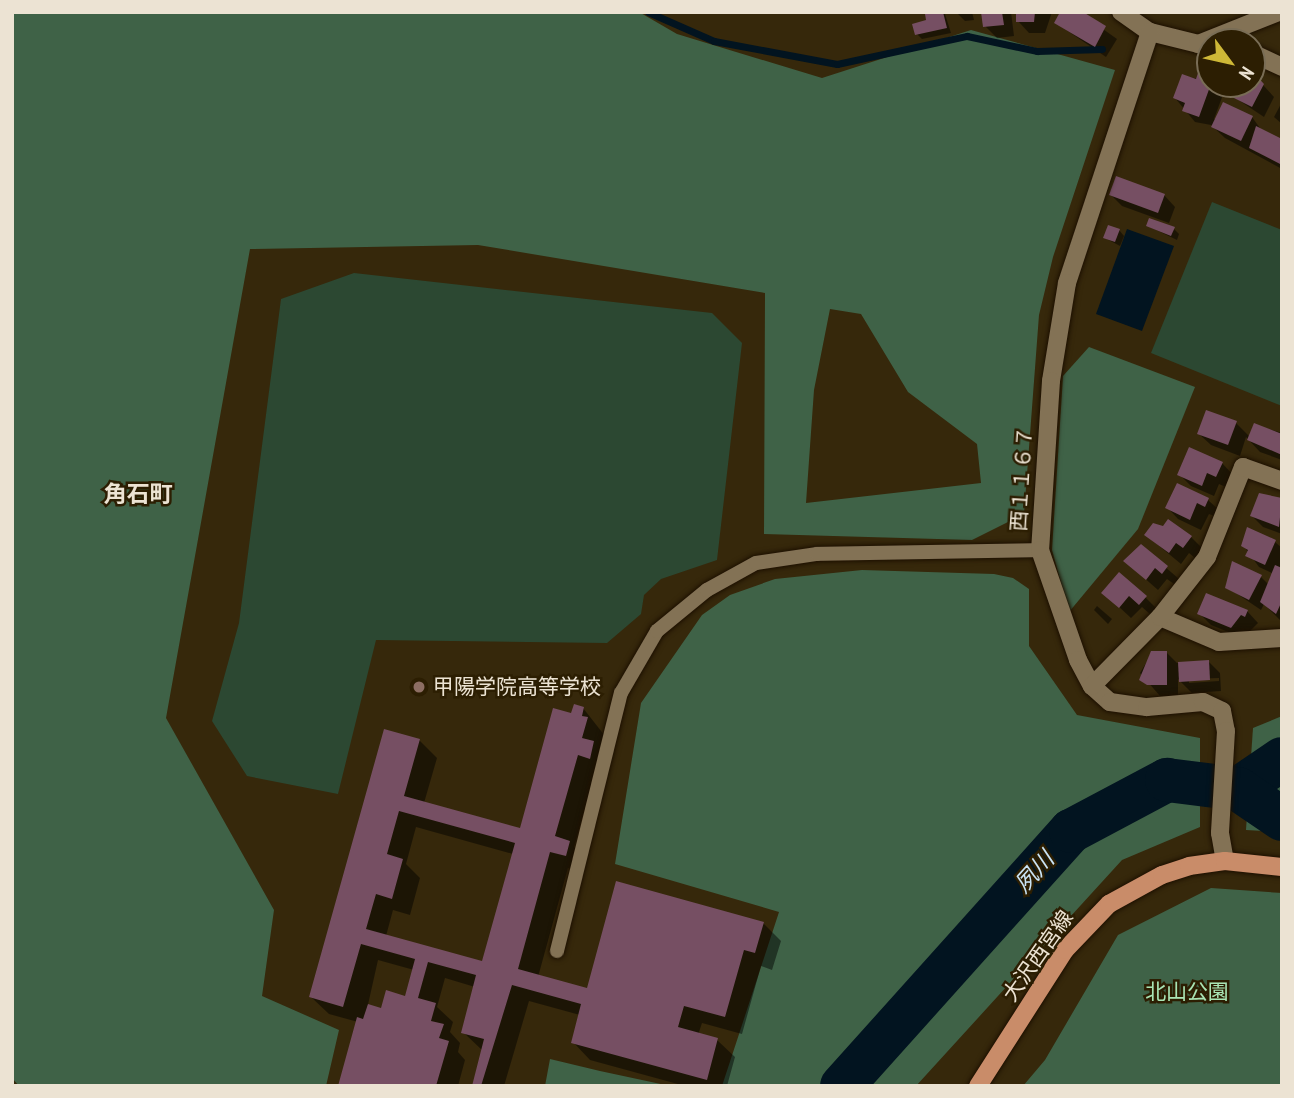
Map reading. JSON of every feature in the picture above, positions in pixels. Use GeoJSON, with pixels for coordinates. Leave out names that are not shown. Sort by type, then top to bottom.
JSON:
{"type":"FeatureCollection","features":[{"type":"Feature","properties":{"kind":"main road","name":"大沢西宮線"},"geometry":{"type":"LineString","coordinates":[[978,1086],[1065,950],[1094,916],[1162,875],[1225,861],[1282,867]]}},
{"type":"Feature","properties":{"kind":"street"},"geometry":{"type":"LineString","coordinates":[[1121,12],[1150,32],[1196,44]]}},
{"type":"Feature","properties":{"kind":"street"},"geometry":{"type":"LineString","coordinates":[[1248,28],[1279,12]]}},
{"type":"Feature","properties":{"kind":"street","name":"西１１６７"},"geometry":{"type":"LineString","coordinates":[[1092,686],[1078,660],[1040,551],[1051,381],[1067,283],[1150,32]]}},
{"type":"Feature","properties":{"kind":"street"},"geometry":{"type":"LineString","coordinates":[[1266,60],[1282,67]]}},
{"type":"Feature","properties":{"kind":"street"},"geometry":{"type":"LineString","coordinates":[[1225,861],[1220,833],[1226,731],[1222,711],[1203,702],[1147,707],[1110,702],[1092,686],[1160,617],[1207,558],[1244,467],[1282,481]]}},
{"type":"Feature","properties":{"kind":"street"},"geometry":{"type":"LineString","coordinates":[[1160,617],[1219,642],[1282,638]]}},
{"type":"Feature","properties":{"kind":"lane"},"geometry":{"type":"LineString","coordinates":[[557,951],[621,694],[657,631],[707,590],[756,563],[817,554],[1040,551]]}},
{"type":"Feature","properties":{"kind":"green space"},"geometry":{"type":"Polygon","coordinates":[[[12,12],[639,12],[677,34],[822,78],[971,30],[1115,70],[1053,257],[1039,315],[1024,514],[972,540],[764,534],[765,293],[478,245],[250,249],[166,718],[274,910],[262,996],[339,1030],[326,1086],[19,1086],[12,1078],[12,12]],[[830,309],[814,390],[806,503],[981,483],[977,444],[908,392],[861,314],[830,309]]]}},
{"type":"Feature","properties":{"kind":"green space"},"geometry":{"type":"Polygon","coordinates":[[[1212,202],[1282,230],[1282,406],[1151,353],[1212,202]]]}},
{"type":"Feature","properties":{"kind":"green space"},"geometry":{"type":"Polygon","coordinates":[[[354,273],[712,313],[742,343],[717,560],[661,579],[644,595],[641,614],[607,643],[376,640],[338,794],[247,776],[212,721],[239,623],[281,299],[354,273]]]}},
{"type":"Feature","properties":{"kind":"green space"},"geometry":{"type":"Polygon","coordinates":[[[1089,347],[1195,387],[1138,529],[1069,612],[1052,550],[1063,376],[1089,347]]]}},
{"type":"Feature","properties":{"kind":"green space"},"geometry":{"type":"Polygon","coordinates":[[[862,570],[994,574],[1013,578],[1029,589],[1029,646],[1077,715],[1200,738],[1200,827],[1122,860],[916,1086],[722,1086],[779,912],[615,864],[641,703],[702,615],[730,595],[775,579],[862,570]]]}},
{"type":"Feature","properties":{"kind":"green space"},"geometry":{"type":"Polygon","coordinates":[[[1282,716],[1282,832],[1246,830],[1253,728],[1282,716]]]}},
{"type":"Feature","properties":{"kind":"green space","name":"北山公園"},"geometry":{"type":"Polygon","coordinates":[[[1211,888],[1282,893],[1282,1086],[1023,1086],[1045,1060],[1118,935],[1211,888]]]}},
{"type":"Feature","properties":{"kind":"green space"},"geometry":{"type":"Polygon","coordinates":[[[550,1059],[600,1071],[670,1086],[545,1086],[550,1059]]]}},
{"type":"Feature","properties":{"kind":"water"},"geometry":{"type":"Polygon","coordinates":[[[1127,229],[1174,246],[1142,331],[1096,314],[1127,229]]]}},
{"type":"Feature","properties":{"kind":"building"},"geometry":{"type":"Polygon","coordinates":[[[943,12],[947,28],[915,35],[912,24],[926,20],[925,14],[943,12]]]}},
{"type":"Feature","properties":{"kind":"building"},"geometry":{"type":"Polygon","coordinates":[[[981,12],[1002,12],[1004,25],[983,27],[981,12]]]}},
{"type":"Feature","properties":{"kind":"building"},"geometry":{"type":"Polygon","coordinates":[[[1016,12],[1035,12],[1034,22],[1016,22],[1016,12]]]}},
{"type":"Feature","properties":{"kind":"building"},"geometry":{"type":"Polygon","coordinates":[[[1060,12],[1083,12],[1106,26],[1095,47],[1054,23],[1060,12]]]}},
{"type":"Feature","properties":{"kind":"building"},"geometry":{"type":"Polygon","coordinates":[[[1182,74],[1196,79],[1196,98],[1206,98],[1199,117],[1182,111],[1185,103],[1173,98],[1182,74]]]}},
{"type":"Feature","properties":{"kind":"building"},"geometry":{"type":"Polygon","coordinates":[[[1234,98],[1257,98],[1252,107],[1234,98]]]}},
{"type":"Feature","properties":{"kind":"building"},"geometry":{"type":"Polygon","coordinates":[[[1223,102],[1253,116],[1241,141],[1211,127],[1223,102]]]}},
{"type":"Feature","properties":{"kind":"building"},"geometry":{"type":"Polygon","coordinates":[[[1256,126],[1282,139],[1282,165],[1249,148],[1256,126]]]}},
{"type":"Feature","properties":{"kind":"building"},"geometry":{"type":"Polygon","coordinates":[[[1116,176],[1165,194],[1158,213],[1109,195],[1116,176]]]}},
{"type":"Feature","properties":{"kind":"building"},"geometry":{"type":"Polygon","coordinates":[[[1149,218],[1175,227],[1171,236],[1146,226],[1149,218]]]}},
{"type":"Feature","properties":{"kind":"building"},"geometry":{"type":"Polygon","coordinates":[[[1108,225],[1120,229],[1115,242],[1103,238],[1108,225]]]}},
{"type":"Feature","properties":{"kind":"building"},"geometry":{"type":"Polygon","coordinates":[[[1206,410],[1237,421],[1228,445],[1197,434],[1206,410]]]}},
{"type":"Feature","properties":{"kind":"building"},"geometry":{"type":"Polygon","coordinates":[[[1254,423],[1282,434],[1282,455],[1247,440],[1254,423]]]}},
{"type":"Feature","properties":{"kind":"building"},"geometry":{"type":"Polygon","coordinates":[[[1189,447],[1223,462],[1216,477],[1207,473],[1202,486],[1177,475],[1189,447]]]}},
{"type":"Feature","properties":{"kind":"building"},"geometry":{"type":"Polygon","coordinates":[[[1177,483],[1209,498],[1205,507],[1197,503],[1190,520],[1165,508],[1177,483]]]}},
{"type":"Feature","properties":{"kind":"building"},"geometry":{"type":"Polygon","coordinates":[[[1259,493],[1282,498],[1279,527],[1250,516],[1259,493]]]}},
{"type":"Feature","properties":{"kind":"building"},"geometry":{"type":"Polygon","coordinates":[[[1168,519],[1192,536],[1183,548],[1176,543],[1169,553],[1144,535],[1153,523],[1163,526],[1168,519]]]}},
{"type":"Feature","properties":{"kind":"building"},"geometry":{"type":"Polygon","coordinates":[[[1247,527],[1276,540],[1265,565],[1245,556],[1248,550],[1241,546],[1247,527]]]}},
{"type":"Feature","properties":{"kind":"building"},"geometry":{"type":"Polygon","coordinates":[[[1141,544],[1168,566],[1162,574],[1155,568],[1146,580],[1123,561],[1141,544]]]}},
{"type":"Feature","properties":{"kind":"building"},"geometry":{"type":"Polygon","coordinates":[[[1232,561],[1262,575],[1249,600],[1225,588],[1232,561]]]}},
{"type":"Feature","properties":{"kind":"building"},"geometry":{"type":"Polygon","coordinates":[[[1275,565],[1282,568],[1282,601],[1276,614],[1260,602],[1275,565]]]}},
{"type":"Feature","properties":{"kind":"building"},"geometry":{"type":"Polygon","coordinates":[[[1119,572],[1147,596],[1139,605],[1129,596],[1119,608],[1101,593],[1119,572]]]}},
{"type":"Feature","properties":{"kind":"building"},"geometry":{"type":"Polygon","coordinates":[[[1206,593],[1248,610],[1245,617],[1241,615],[1231,628],[1197,614],[1206,593]]]}},
{"type":"Feature","properties":{"kind":"building"},"geometry":{"type":"Polygon","coordinates":[[[1151,651],[1167,651],[1167,685],[1147,685],[1139,680],[1151,651]]]}},
{"type":"Feature","properties":{"kind":"building"},"geometry":{"type":"Polygon","coordinates":[[[1209,660],[1210,680],[1179,682],[1178,662],[1209,660]]]}},
{"type":"Feature","properties":{"kind":"building"},"geometry":{"type":"Polygon","coordinates":[[[574,704],[584,707],[582,716],[588,717],[582,738],[594,741],[590,759],[578,755],[555,836],[570,841],[566,856],[550,852],[518,969],[587,988],[616,881],[764,922],[755,953],[744,950],[725,1017],[684,1006],[678,1027],[718,1038],[707,1080],[571,1043],[581,1004],[512,985],[481,1086],[472,1086],[484,1039],[461,1033],[476,975],[428,962],[418,998],[436,1003],[431,1021],[444,1024],[439,1038],[449,1041],[436,1086],[338,1086],[357,1017],[363,1019],[368,1004],[381,1008],[386,990],[405,996],[415,959],[361,944],[343,1007],[309,997],[384,729],[420,739],[404,796],[520,828],[553,708],[571,713],[574,704]],[[399,811],[387,854],[403,859],[392,899],[376,894],[366,929],[482,961],[515,843],[399,811]]]}},
{"type":"Feature","properties":{"kind":"waterway"},"geometry":{"type":"LineString","coordinates":[[648,12],[714,41],[837,64],[967,36],[1037,51],[1102,49]]}},
{"type":"Feature","properties":{"kind":"waterway"},"geometry":{"type":"LineString","coordinates":[[1238,789],[1282,759]]}},
{"type":"Feature","properties":{"kind":"waterway","name":"夙川"},"geometry":{"type":"LineString","coordinates":[[842,1086],[1071,831],[1167,780],[1238,789],[1282,819]]}},
{"type":"Feature","properties":{"kind":"place","name":"甲陽学院高等学校"},"geometry":{"type":"Point","coordinates":[419,687]}},
{"type":"Feature","properties":{"kind":"district","name":"角石町"},"geometry":{"type":"Point","coordinates":[138,494]}}]}
